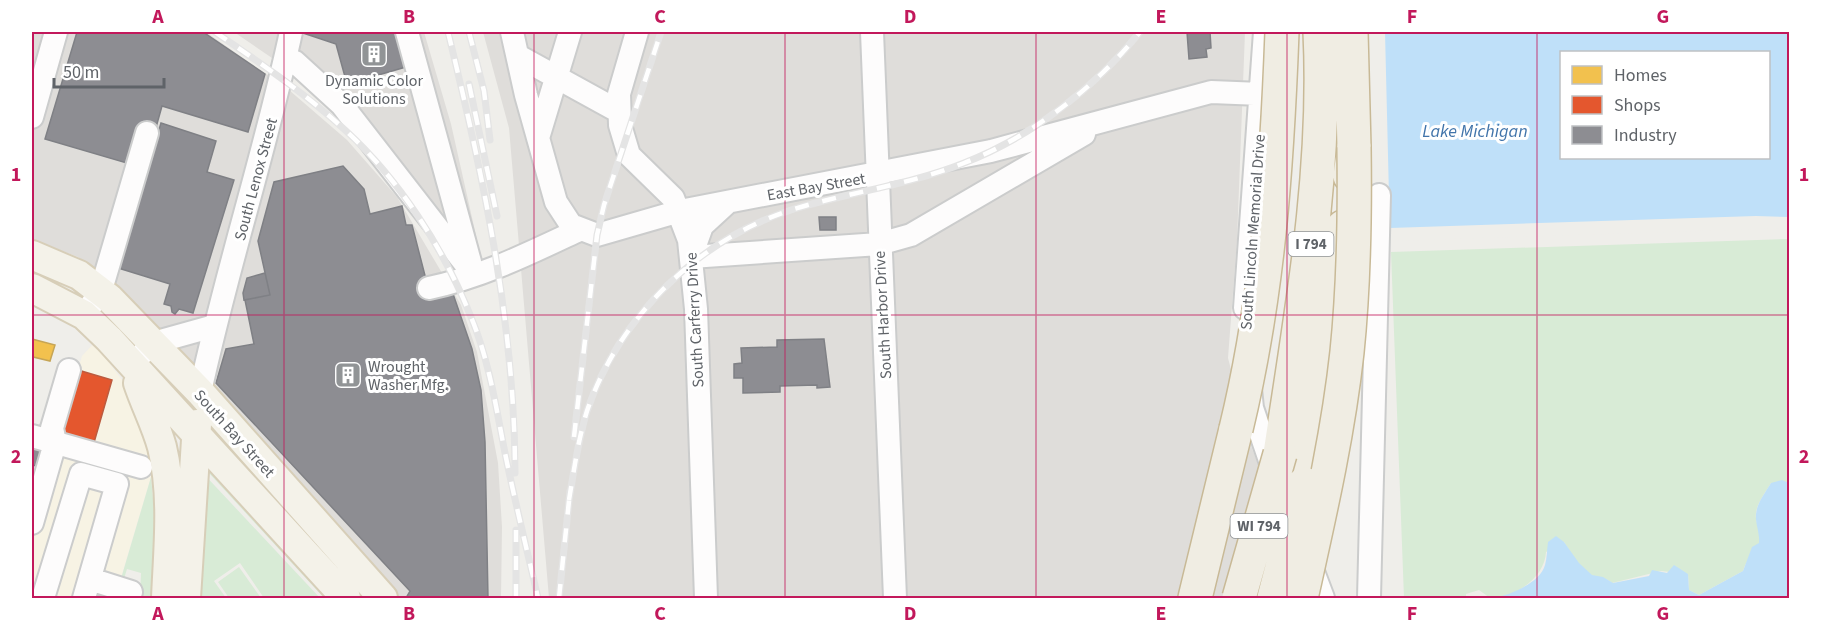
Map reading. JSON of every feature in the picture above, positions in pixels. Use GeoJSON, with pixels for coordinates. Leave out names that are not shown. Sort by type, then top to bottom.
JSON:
{"type":"FeatureCollection","features":[{"type":"Feature","properties":{"kind":"highway"},"geometry":{"type":"LineString","coordinates":[[1195,598],[1252,364],[1267,261],[1277,167],[1282,32]]}},
{"type":"Feature","properties":{"kind":"highway","name":"I 794"},"geometry":{"type":"LineString","coordinates":[[1294,462],[1314,222],[1322,63],[1320,32]]}},
{"type":"Feature","properties":{"kind":"highway","name":"I 794"},"geometry":{"type":"LineString","coordinates":[[1294,462],[1354,147],[1351,32]]}},
{"type":"Feature","properties":{"kind":"highway"},"geometry":{"type":"LineString","coordinates":[[1300,598],[1329,470],[1347,353],[1356,235],[1354,147]]}},
{"type":"Feature","properties":{"kind":"highway","name":"WI 794"},"geometry":{"type":"LineString","coordinates":[[1239,598],[1294,462]]}},
{"type":"Feature","properties":{"kind":"highway","name":"WI 794"},"geometry":{"type":"LineString","coordinates":[[1274,598],[1294,462]]}},
{"type":"Feature","properties":{"kind":"main road"},"geometry":{"type":"LineString","coordinates":[[32,255],[90,283]]}},
{"type":"Feature","properties":{"kind":"main road","name":"South Bay Street"},"geometry":{"type":"LineString","coordinates":[[90,283],[200,392],[383,598]]}},
{"type":"Feature","properties":{"kind":"main road"},"geometry":{"type":"LineString","coordinates":[[32,288],[76,310]]}},
{"type":"Feature","properties":{"kind":"main road","name":"South Bay Street"},"geometry":{"type":"LineString","coordinates":[[76,310],[131,364],[346,598]]}},
{"type":"Feature","properties":{"kind":"main road"},"geometry":{"type":"LineString","coordinates":[[131,364],[162,447],[168,484],[170,524],[166,598]]}},
{"type":"Feature","properties":{"kind":"main road"},"geometry":{"type":"LineString","coordinates":[[186,598],[195,436],[200,392]]}},
{"type":"Feature","properties":{"kind":"street"},"geometry":{"type":"LineString","coordinates":[[32,117],[56,32]]}},
{"type":"Feature","properties":{"kind":"street"},"geometry":{"type":"LineString","coordinates":[[407,32],[474,275]]}},
{"type":"Feature","properties":{"kind":"street"},"geometry":{"type":"LineString","coordinates":[[429,288],[519,259],[579,230],[564,217],[556,202],[512,32]]}},
{"type":"Feature","properties":{"kind":"street"},"geometry":{"type":"LineString","coordinates":[[538,138],[570,32]]}},
{"type":"Feature","properties":{"kind":"street","name":"South Carferry Drive"},"geometry":{"type":"LineString","coordinates":[[637,32],[619,94],[618,111],[621,134],[629,155],[673,198],[680,211],[689,240],[696,309],[706,598]]}},
{"type":"Feature","properties":{"kind":"street","name":"South Harbor Drive"},"geometry":{"type":"LineString","coordinates":[[872,32],[895,598]]}},
{"type":"Feature","properties":{"kind":"street","name":"South Lincoln Memorial Drive"},"geometry":{"type":"LineString","coordinates":[[1265,32],[1243,325],[1252,408],[1323,598]]}},
{"type":"Feature","properties":{"kind":"street"},"geometry":{"type":"LineString","coordinates":[[286,40],[295,62],[342,105],[474,275]]}},
{"type":"Feature","properties":{"kind":"street","name":"South Lenox Street"},"geometry":{"type":"LineString","coordinates":[[200,392],[214,326],[286,40]]}},
{"type":"Feature","properties":{"kind":"street"},"geometry":{"type":"LineString","coordinates":[[518,56],[556,79],[618,111]]}},
{"type":"Feature","properties":{"kind":"street","name":"East Bay Street"},"geometry":{"type":"LineString","coordinates":[[579,230],[597,235],[680,211],[878,175],[991,151],[1211,92],[1261,94]]}},
{"type":"Feature","properties":{"kind":"street"},"geometry":{"type":"LineString","coordinates":[[728,202],[702,226],[691,257],[879,244],[911,235],[934,223],[1014,174],[1119,115]]}},
{"type":"Feature","properties":{"kind":"street"},"geometry":{"type":"LineString","coordinates":[[76,310],[90,283],[147,134]]}},
{"type":"Feature","properties":{"kind":"street"},"geometry":{"type":"LineString","coordinates":[[1369,598],[1379,195]]}},
{"type":"Feature","properties":{"kind":"street"},"geometry":{"type":"LineString","coordinates":[[131,364],[153,343],[214,326]]}},
{"type":"Feature","properties":{"kind":"street"},"geometry":{"type":"LineString","coordinates":[[32,523],[55,442],[52,428],[69,370]]}},
{"type":"Feature","properties":{"kind":"street"},"geometry":{"type":"LineString","coordinates":[[32,436],[141,467]]}},
{"type":"Feature","properties":{"kind":"street"},"geometry":{"type":"LineString","coordinates":[[44,598],[81,474],[117,484],[87,589],[132,588]]}},
{"type":"Feature","properties":{"kind":"shaded area"},"geometry":{"type":"Polygon","coordinates":[[[32,32],[206,32],[289,90],[347,140],[397,197],[461,305],[477,352],[498,463],[502,527],[501,598],[399,598],[115,283],[78,257],[32,239],[32,32]]]}},
{"type":"Feature","properties":{"kind":"shaded area"},"geometry":{"type":"Polygon","coordinates":[[[234,32],[424,32],[451,124],[484,271],[358,131],[272,58],[234,32]]]}},
{"type":"Feature","properties":{"kind":"shaded area"},"geometry":{"type":"Polygon","coordinates":[[[483,32],[1245,32],[1237,240],[1228,358],[1251,446],[1310,598],[549,598],[509,128],[483,32]]]}},
{"type":"Feature","properties":{"kind":"shaded area"},"geometry":{"type":"Polygon","coordinates":[[[94,343],[129,389],[155,464],[120,581],[118,598],[32,598],[32,544],[59,449],[58,436],[82,356],[94,343]]]}},
{"type":"Feature","properties":{"kind":"green space"},"geometry":{"type":"Polygon","coordinates":[[[1789,239],[1789,483],[1771,483],[1760,500],[1756,514],[1760,542],[1743,571],[1699,595],[1689,590],[1688,574],[1661,571],[1612,583],[1589,574],[1564,542],[1546,552],[1535,578],[1510,594],[1490,598],[1479,590],[1466,594],[1466,598],[1404,598],[1391,252],[1789,239]]]}},
{"type":"Feature","properties":{"kind":"green space"},"geometry":{"type":"Polygon","coordinates":[[[212,469],[332,598],[324,598],[208,472],[212,469]]]}},
{"type":"Feature","properties":{"kind":"green space"},"geometry":{"type":"Polygon","coordinates":[[[201,471],[320,598],[264,598],[240,563],[214,581],[226,598],[194,598],[201,471]]]}},
{"type":"Feature","properties":{"kind":"green space"},"geometry":{"type":"Polygon","coordinates":[[[151,477],[156,531],[152,598],[140,598],[141,573],[127,569],[123,582],[120,582],[151,477]]]}},
{"type":"Feature","properties":{"kind":"green space"},"geometry":{"type":"Polygon","coordinates":[[[239,567],[261,598],[229,598],[218,582],[239,567]]]}},
{"type":"Feature","properties":{"kind":"water","name":"Lake Michigan"},"geometry":{"type":"Polygon","coordinates":[[[1385,32],[1789,32],[1789,225],[1390,238],[1385,32]]]}},
{"type":"Feature","properties":{"kind":"water"},"geometry":{"type":"Polygon","coordinates":[[[1782,480],[1789,483],[1789,598],[1495,598],[1517,591],[1537,577],[1545,565],[1548,542],[1556,536],[1564,542],[1579,563],[1592,575],[1603,577],[1613,583],[1649,576],[1652,570],[1667,573],[1674,565],[1688,574],[1689,590],[1699,595],[1743,571],[1752,547],[1759,543],[1756,517],[1760,502],[1771,483],[1782,480]]]}},
{"type":"Feature","properties":{"kind":"pier"},"geometry":{"type":"Polygon","coordinates":[[[1756,216],[1789,217],[1790,228],[1390,241],[1390,228],[1756,216]]]}},
{"type":"Feature","properties":{"kind":"building: Homes"},"geometry":{"type":"Polygon","coordinates":[[[32,339],[55,345],[50,361],[33,357],[32,363],[32,339]]]}},
{"type":"Feature","properties":{"kind":"building: Shops"},"geometry":{"type":"Polygon","coordinates":[[[78,370],[112,380],[93,446],[59,436],[78,370]]]}},
{"type":"Feature","properties":{"kind":"building: Industry"},"geometry":{"type":"Polygon","coordinates":[[[77,32],[203,32],[265,74],[248,132],[162,106],[155,131],[130,164],[45,139],[77,32]]]}},
{"type":"Feature","properties":{"kind":"building: Industry","name":"Dynamic Color Solutions"},"geometry":{"type":"Polygon","coordinates":[[[300,32],[403,32],[413,65],[347,84],[336,44],[300,32]]]}},
{"type":"Feature","properties":{"kind":"building: Industry"},"geometry":{"type":"Polygon","coordinates":[[[1187,32],[1210,32],[1211,48],[1206,49],[1207,57],[1189,59],[1187,32]]]}},
{"type":"Feature","properties":{"kind":"building: Industry"},"geometry":{"type":"Polygon","coordinates":[[[161,123],[216,141],[207,172],[234,180],[193,313],[179,309],[175,314],[171,306],[164,304],[170,284],[118,268],[161,123]]]}},
{"type":"Feature","properties":{"kind":"building: Industry","name":"Wrought Washer Mfg."},"geometry":{"type":"Polygon","coordinates":[[[343,166],[364,189],[370,214],[402,206],[406,225],[412,225],[431,299],[453,294],[472,349],[481,390],[485,442],[488,598],[406,598],[410,591],[216,383],[226,349],[254,344],[245,300],[270,295],[258,241],[274,182],[343,166]]]}},
{"type":"Feature","properties":{"kind":"building: Industry"},"geometry":{"type":"Polygon","coordinates":[[[819,217],[836,217],[836,230],[820,230],[819,217]]]}},
{"type":"Feature","properties":{"kind":"building: Industry"},"geometry":{"type":"Polygon","coordinates":[[[265,273],[270,295],[244,300],[243,293],[247,278],[265,273]]]}},
{"type":"Feature","properties":{"kind":"building: Industry"},"geometry":{"type":"Polygon","coordinates":[[[824,339],[830,387],[780,386],[780,392],[743,393],[743,378],[734,378],[734,364],[742,363],[741,348],[777,347],[777,340],[824,339]]]}},
{"type":"Feature","properties":{"kind":"building: Industry"},"geometry":{"type":"Polygon","coordinates":[[[32,445],[46,446],[40,467],[32,465],[32,445]]]}},
{"type":"Feature","properties":{"kind":"railway"},"geometry":{"type":"LineString","coordinates":[[215,32],[298,91],[330,116],[365,149],[384,170],[434,241],[460,291],[483,350],[538,598]]}},
{"type":"Feature","properties":{"kind":"railway"},"geometry":{"type":"LineString","coordinates":[[448,32],[485,195],[495,250],[509,361],[514,417],[515,473]]}},
{"type":"Feature","properties":{"kind":"railway"},"geometry":{"type":"LineString","coordinates":[[469,32],[484,91],[490,140]]}},
{"type":"Feature","properties":{"kind":"railway"},"geometry":{"type":"LineString","coordinates":[[574,437],[597,235],[604,205],[661,32]]}},
{"type":"Feature","properties":{"kind":"railway"},"geometry":{"type":"LineString","coordinates":[[569,500],[584,422],[601,377],[619,344],[641,314],[666,286],[695,261],[726,240],[759,222],[794,209],[943,171],[989,152],[1060,109],[1103,72],[1140,32]]}},
{"type":"Feature","properties":{"kind":"railway"},"geometry":{"type":"LineString","coordinates":[[469,84],[497,216]]}},
{"type":"Feature","properties":{"kind":"railway"},"geometry":{"type":"LineString","coordinates":[[559,598],[570,491]]}},
{"type":"Feature","properties":{"kind":"railway"},"geometry":{"type":"LineString","coordinates":[[516,530],[516,598]]}},
{"type":"Feature","properties":{"kind":"place","name":"Dynamic Color Solutions"},"geometry":{"type":"Point","coordinates":[374,54]}},
{"type":"Feature","properties":{"kind":"place","name":"Wrought Washer Mfg."},"geometry":{"type":"Point","coordinates":[348,375]}}]}
